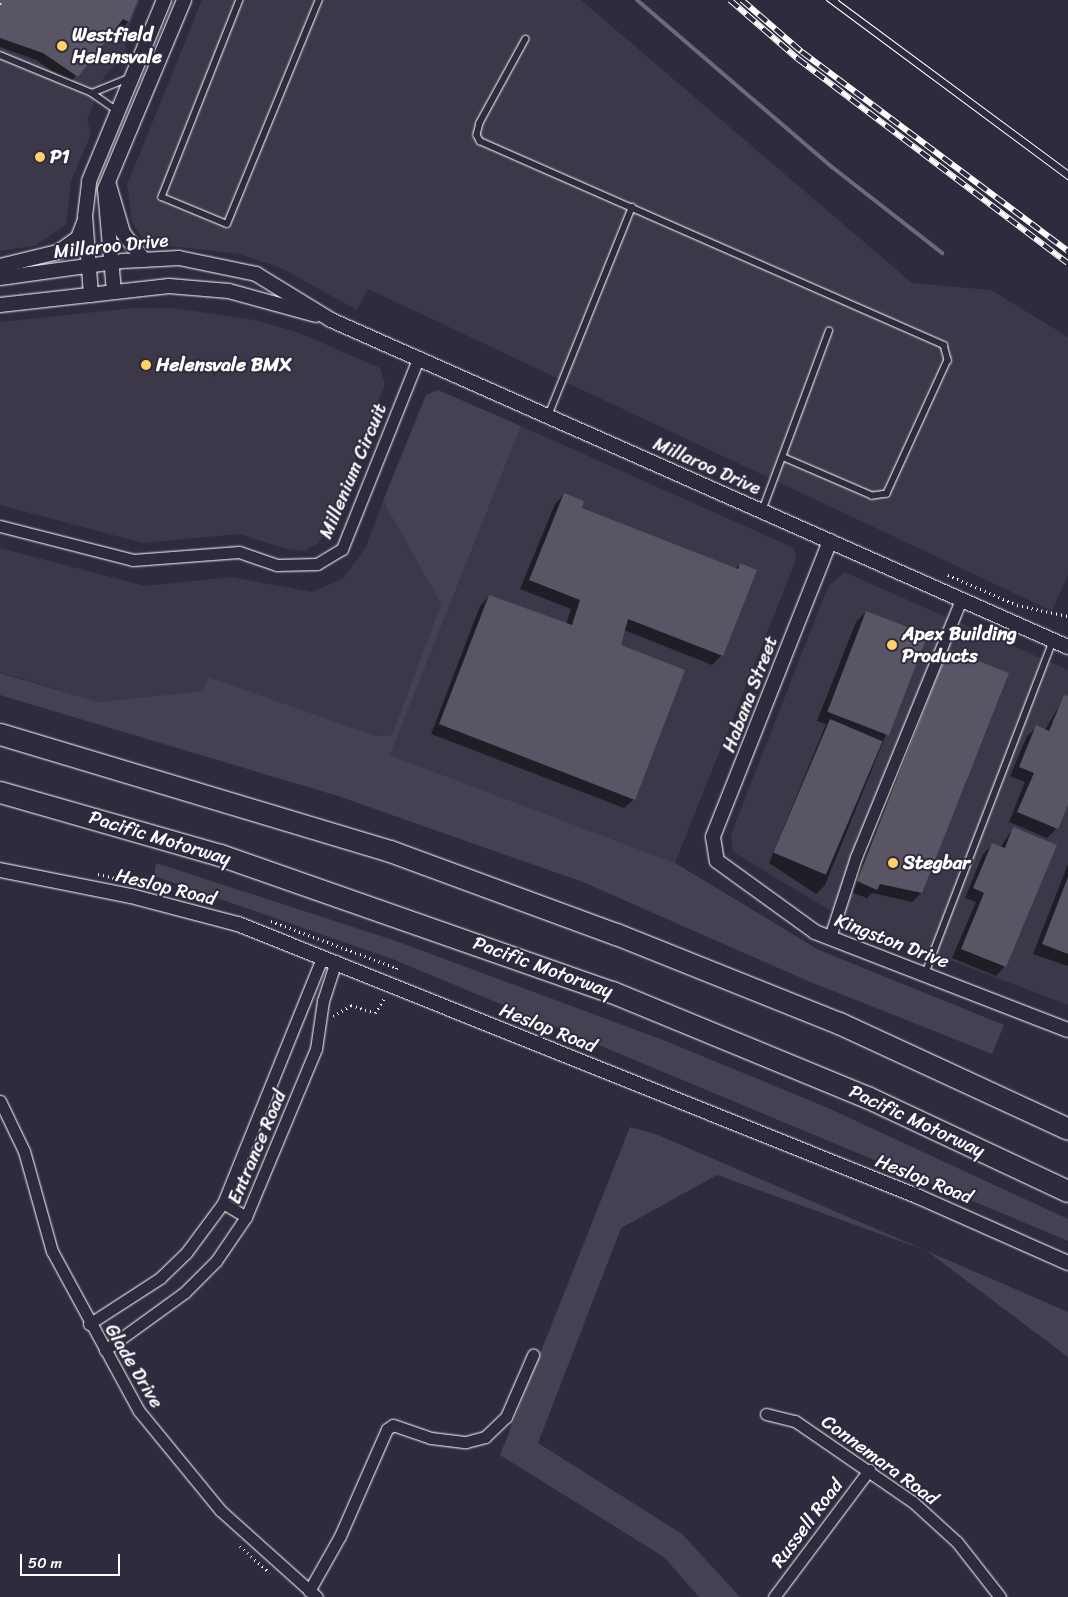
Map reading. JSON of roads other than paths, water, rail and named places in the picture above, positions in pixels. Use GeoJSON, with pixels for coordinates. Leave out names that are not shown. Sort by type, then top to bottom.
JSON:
{"type":"FeatureCollection","features":[{"type":"Feature","properties":{"kind":"highway"},"geometry":{"type":"LineString","coordinates":[[0,734],[390,851],[607,931],[839,1023],[1068,1129]]}},
{"type":"Feature","properties":{"kind":"highway","name":"Pacific Motorway"},"geometry":{"type":"LineString","coordinates":[[0,792],[220,855],[603,988],[867,1097],[1068,1191]]}},
{"type":"Feature","properties":{"kind":"street"},"geometry":{"type":"LineString","coordinates":[[91,295],[86,216],[89,180],[164,0]]}},
{"type":"Feature","properties":{"kind":"street"},"geometry":{"type":"LineString","coordinates":[[114,292],[104,199],[108,182],[184,0]]}},
{"type":"Feature","properties":{"kind":"street"},"geometry":{"type":"LineString","coordinates":[[118,111],[131,106],[145,77],[153,72]]}},
{"type":"Feature","properties":{"kind":"street"},"geometry":{"type":"LineString","coordinates":[[108,182],[123,233],[144,260]]}},
{"type":"Feature","properties":{"kind":"street"},"geometry":{"type":"LineString","coordinates":[[0,266],[34,260],[67,247],[78,238],[86,216]]}},
{"type":"Feature","properties":{"kind":"street","name":"Millaroo Drive"},"geometry":{"type":"LineString","coordinates":[[0,278],[111,262],[178,258],[256,274],[331,320],[1068,647]]}},
{"type":"Feature","properties":{"kind":"street","name":"Millaroo Drive"},"geometry":{"type":"LineString","coordinates":[[0,305],[169,286],[229,291],[331,320]]}},
{"type":"Feature","properties":{"kind":"street","name":"Millenium Circuit"},"geometry":{"type":"LineString","coordinates":[[0,526],[133,560],[239,552],[277,565],[318,564],[342,549],[418,359]]}},
{"type":"Feature","properties":{"kind":"street","name":"Habana Street"},"geometry":{"type":"LineString","coordinates":[[717,861],[713,837],[830,542]]}},
{"type":"Feature","properties":{"kind":"street"},"geometry":{"type":"LineString","coordinates":[[830,937],[856,857],[961,600]]}},
{"type":"Feature","properties":{"kind":"street","name":"Kingston Drive"},"geometry":{"type":"LineString","coordinates":[[717,861],[729,873],[830,937],[1068,1030]]}},
{"type":"Feature","properties":{"kind":"street","name":"Heslop Road"},"geometry":{"type":"LineString","coordinates":[[0,870],[130,896],[238,924],[336,961],[928,1201],[1068,1263]]}},
{"type":"Feature","properties":{"kind":"street","name":"Entrance Road"},"geometry":{"type":"LineString","coordinates":[[89,1324],[160,1278],[186,1253],[223,1203],[323,956]]}},
{"type":"Feature","properties":{"kind":"street","name":"Entrance Road"},"geometry":{"type":"LineString","coordinates":[[105,1350],[185,1292],[216,1261],[246,1216],[316,1049],[323,1001],[336,961]]}},
{"type":"Feature","properties":{"kind":"street","name":"Glade Drive"},"geometry":{"type":"LineString","coordinates":[[0,1101],[24,1151],[52,1251],[89,1324],[163,1444],[220,1510],[313,1594]]}},
{"type":"Feature","properties":{"kind":"street"},"geometry":{"type":"LineString","coordinates":[[223,1203],[246,1216]]}},
{"type":"Feature","properties":{"kind":"street"},"geometry":{"type":"LineString","coordinates":[[313,1594],[387,1429],[393,1425],[431,1438],[466,1442],[485,1437],[506,1417],[533,1354]]}},
{"type":"Feature","properties":{"kind":"street","name":"Connemara Road"},"geometry":{"type":"LineString","coordinates":[[766,1414],[795,1421],[869,1470],[958,1542],[1000,1597]]}},
{"type":"Feature","properties":{"kind":"street","name":"Russell Road"},"geometry":{"type":"LineString","coordinates":[[774,1597],[869,1470]]}},
{"type":"Feature","properties":{"kind":"lane"},"geometry":{"type":"LineString","coordinates":[[240,0],[162,197],[227,224],[319,0]]}},
{"type":"Feature","properties":{"kind":"lane"},"geometry":{"type":"LineString","coordinates":[[526,39],[480,124],[477,135],[480,141],[938,341],[948,352],[886,494],[872,496],[784,458]]}},
{"type":"Feature","properties":{"kind":"lane"},"geometry":{"type":"LineString","coordinates":[[0,55],[92,94],[118,111]]}},
{"type":"Feature","properties":{"kind":"lane"},"geometry":{"type":"LineString","coordinates":[[92,94],[119,85],[133,75]]}},
{"type":"Feature","properties":{"kind":"lane"},"geometry":{"type":"LineString","coordinates":[[548,416],[632,207]]}},
{"type":"Feature","properties":{"kind":"lane"},"geometry":{"type":"LineString","coordinates":[[762,511],[784,458],[829,332]]}},
{"type":"Feature","properties":{"kind":"lane"},"geometry":{"type":"LineString","coordinates":[[925,974],[1053,641]]}},
{"type":"Feature","properties":{"kind":"waterway"},"geometry":{"type":"LineString","coordinates":[[637,0],[832,167],[942,253]]}},
{"type":"Feature","properties":{"kind":"tram line"},"geometry":{"type":"LineString","coordinates":[[826,0],[1068,180]]}},
{"type":"Feature","properties":{"kind":"tram line"},"geometry":{"type":"LineString","coordinates":[[838,0],[1068,170]]}},
{"type":"Feature","properties":{"kind":"railway"},"geometry":{"type":"LineString","coordinates":[[730,0],[798,59],[1068,263]]}},
{"type":"Feature","properties":{"kind":"railway"},"geometry":{"type":"LineString","coordinates":[[742,0],[802,52],[1068,251]]}},
{"type":"Feature","properties":{"kind":"place","name":"Westfield Helensvale"},"geometry":{"type":"Point","coordinates":[62,46]}},
{"type":"Feature","properties":{"kind":"place","name":"P1"},"geometry":{"type":"Point","coordinates":[40,157]}},
{"type":"Feature","properties":{"kind":"place","name":"Helensvale BMX"},"geometry":{"type":"Point","coordinates":[146,365]}},
{"type":"Feature","properties":{"kind":"place","name":"Apex Building Products"},"geometry":{"type":"Point","coordinates":[892,645]}},
{"type":"Feature","properties":{"kind":"place","name":"Stegbar"},"geometry":{"type":"Point","coordinates":[893,863]}}]}
